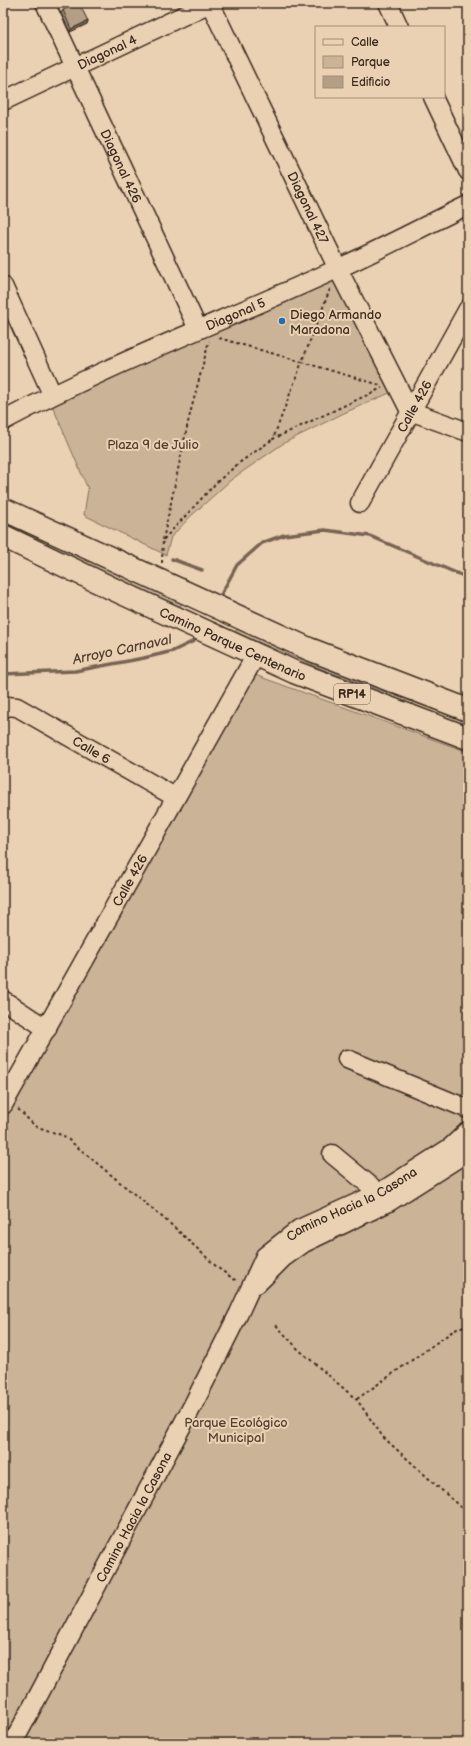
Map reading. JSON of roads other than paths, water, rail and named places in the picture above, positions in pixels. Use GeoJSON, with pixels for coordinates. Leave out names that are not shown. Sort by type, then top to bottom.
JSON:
{"type":"FeatureCollection","features":[{"type":"Feature","properties":{"kind":"main road","name":"Camino Parque Centenario"},"geometry":{"type":"LineString","coordinates":[[3,509],[309,648],[468,710]]}},
{"type":"Feature","properties":{"kind":"main road","name":"Camino Parque Centenario"},"geometry":{"type":"LineString","coordinates":[[3,536],[166,614],[294,672],[468,738]]}},
{"type":"Feature","properties":{"kind":"street","name":"Diagonal 426"},"geometry":{"type":"LineString","coordinates":[[45,3],[205,332]]}},
{"type":"Feature","properties":{"kind":"street","name":"Diagonal 4"},"geometry":{"type":"LineString","coordinates":[[3,101],[210,3]]}},
{"type":"Feature","properties":{"kind":"street","name":"Diagonal 427"},"geometry":{"type":"LineString","coordinates":[[210,3],[338,269],[410,411]]}},
{"type":"Feature","properties":{"kind":"street"},"geometry":{"type":"LineString","coordinates":[[388,3],[399,26]]}},
{"type":"Feature","properties":{"kind":"street"},"geometry":{"type":"LineString","coordinates":[[433,98],[468,171]]}},
{"type":"Feature","properties":{"kind":"street","name":"Diagonal 5"},"geometry":{"type":"LineString","coordinates":[[3,420],[52,394],[205,332],[468,205]]}},
{"type":"Feature","properties":{"kind":"street"},"geometry":{"type":"LineString","coordinates":[[3,286],[52,394]]}},
{"type":"Feature","properties":{"kind":"street","name":"Calle 426"},"geometry":{"type":"LineString","coordinates":[[360,503],[468,309]]}},
{"type":"Feature","properties":{"kind":"street"},"geometry":{"type":"LineString","coordinates":[[410,411],[468,432]]}},
{"type":"Feature","properties":{"kind":"street","name":"Calle 426"},"geometry":{"type":"LineString","coordinates":[[4,1103],[47,1029],[175,797],[247,650]]}},
{"type":"Feature","properties":{"kind":"street","name":"Calle 6"},"geometry":{"type":"LineString","coordinates":[[5,708],[17,706],[175,797]]}},
{"type":"Feature","properties":{"kind":"street"},"geometry":{"type":"LineString","coordinates":[[3,1000],[47,1029]]}},
{"type":"Feature","properties":{"kind":"street"},"geometry":{"type":"LineString","coordinates":[[347,1059],[468,1109]]}},
{"type":"Feature","properties":{"kind":"street","name":"Camino Hacia la Casona"},"geometry":{"type":"LineString","coordinates":[[387,1193],[451,1147],[468,1132]]}},
{"type":"Feature","properties":{"kind":"street","name":"Camino Hacia la Casona"},"geometry":{"type":"LineString","coordinates":[[13,1743],[193,1405],[250,1290],[265,1256],[300,1229],[387,1193],[455,1160],[468,1148]]}},
{"type":"Feature","properties":{"kind":"street"},"geometry":{"type":"LineString","coordinates":[[332,1154],[387,1193]]}},
{"type":"Feature","properties":{"kind":"waterway","name":"Arroyo Carnaval"},"geometry":{"type":"LineString","coordinates":[[218,600],[237,565],[262,543],[284,535],[325,530],[370,536],[468,578]]}},
{"type":"Feature","properties":{"kind":"waterway"},"geometry":{"type":"LineString","coordinates":[[172,559],[202,570]]}},
{"type":"Feature","properties":{"kind":"waterway","name":"Arroyo Carnaval"},"geometry":{"type":"LineString","coordinates":[[3,674],[75,671],[144,658],[173,651],[194,641],[199,636]]}},
{"type":"Feature","properties":{"kind":"place","name":"Diego Armando Maradona"},"geometry":{"type":"Point","coordinates":[282,321]}},
{"type":"Feature","properties":{"kind":"park label","name":"Plaza 9 de Julio"},"geometry":{"type":"Point","coordinates":[153,444]}},
{"type":"Feature","properties":{"kind":"park label","name":"Parque Ecológico Municipal"},"geometry":{"type":"Point","coordinates":[236,1430]}}]}
